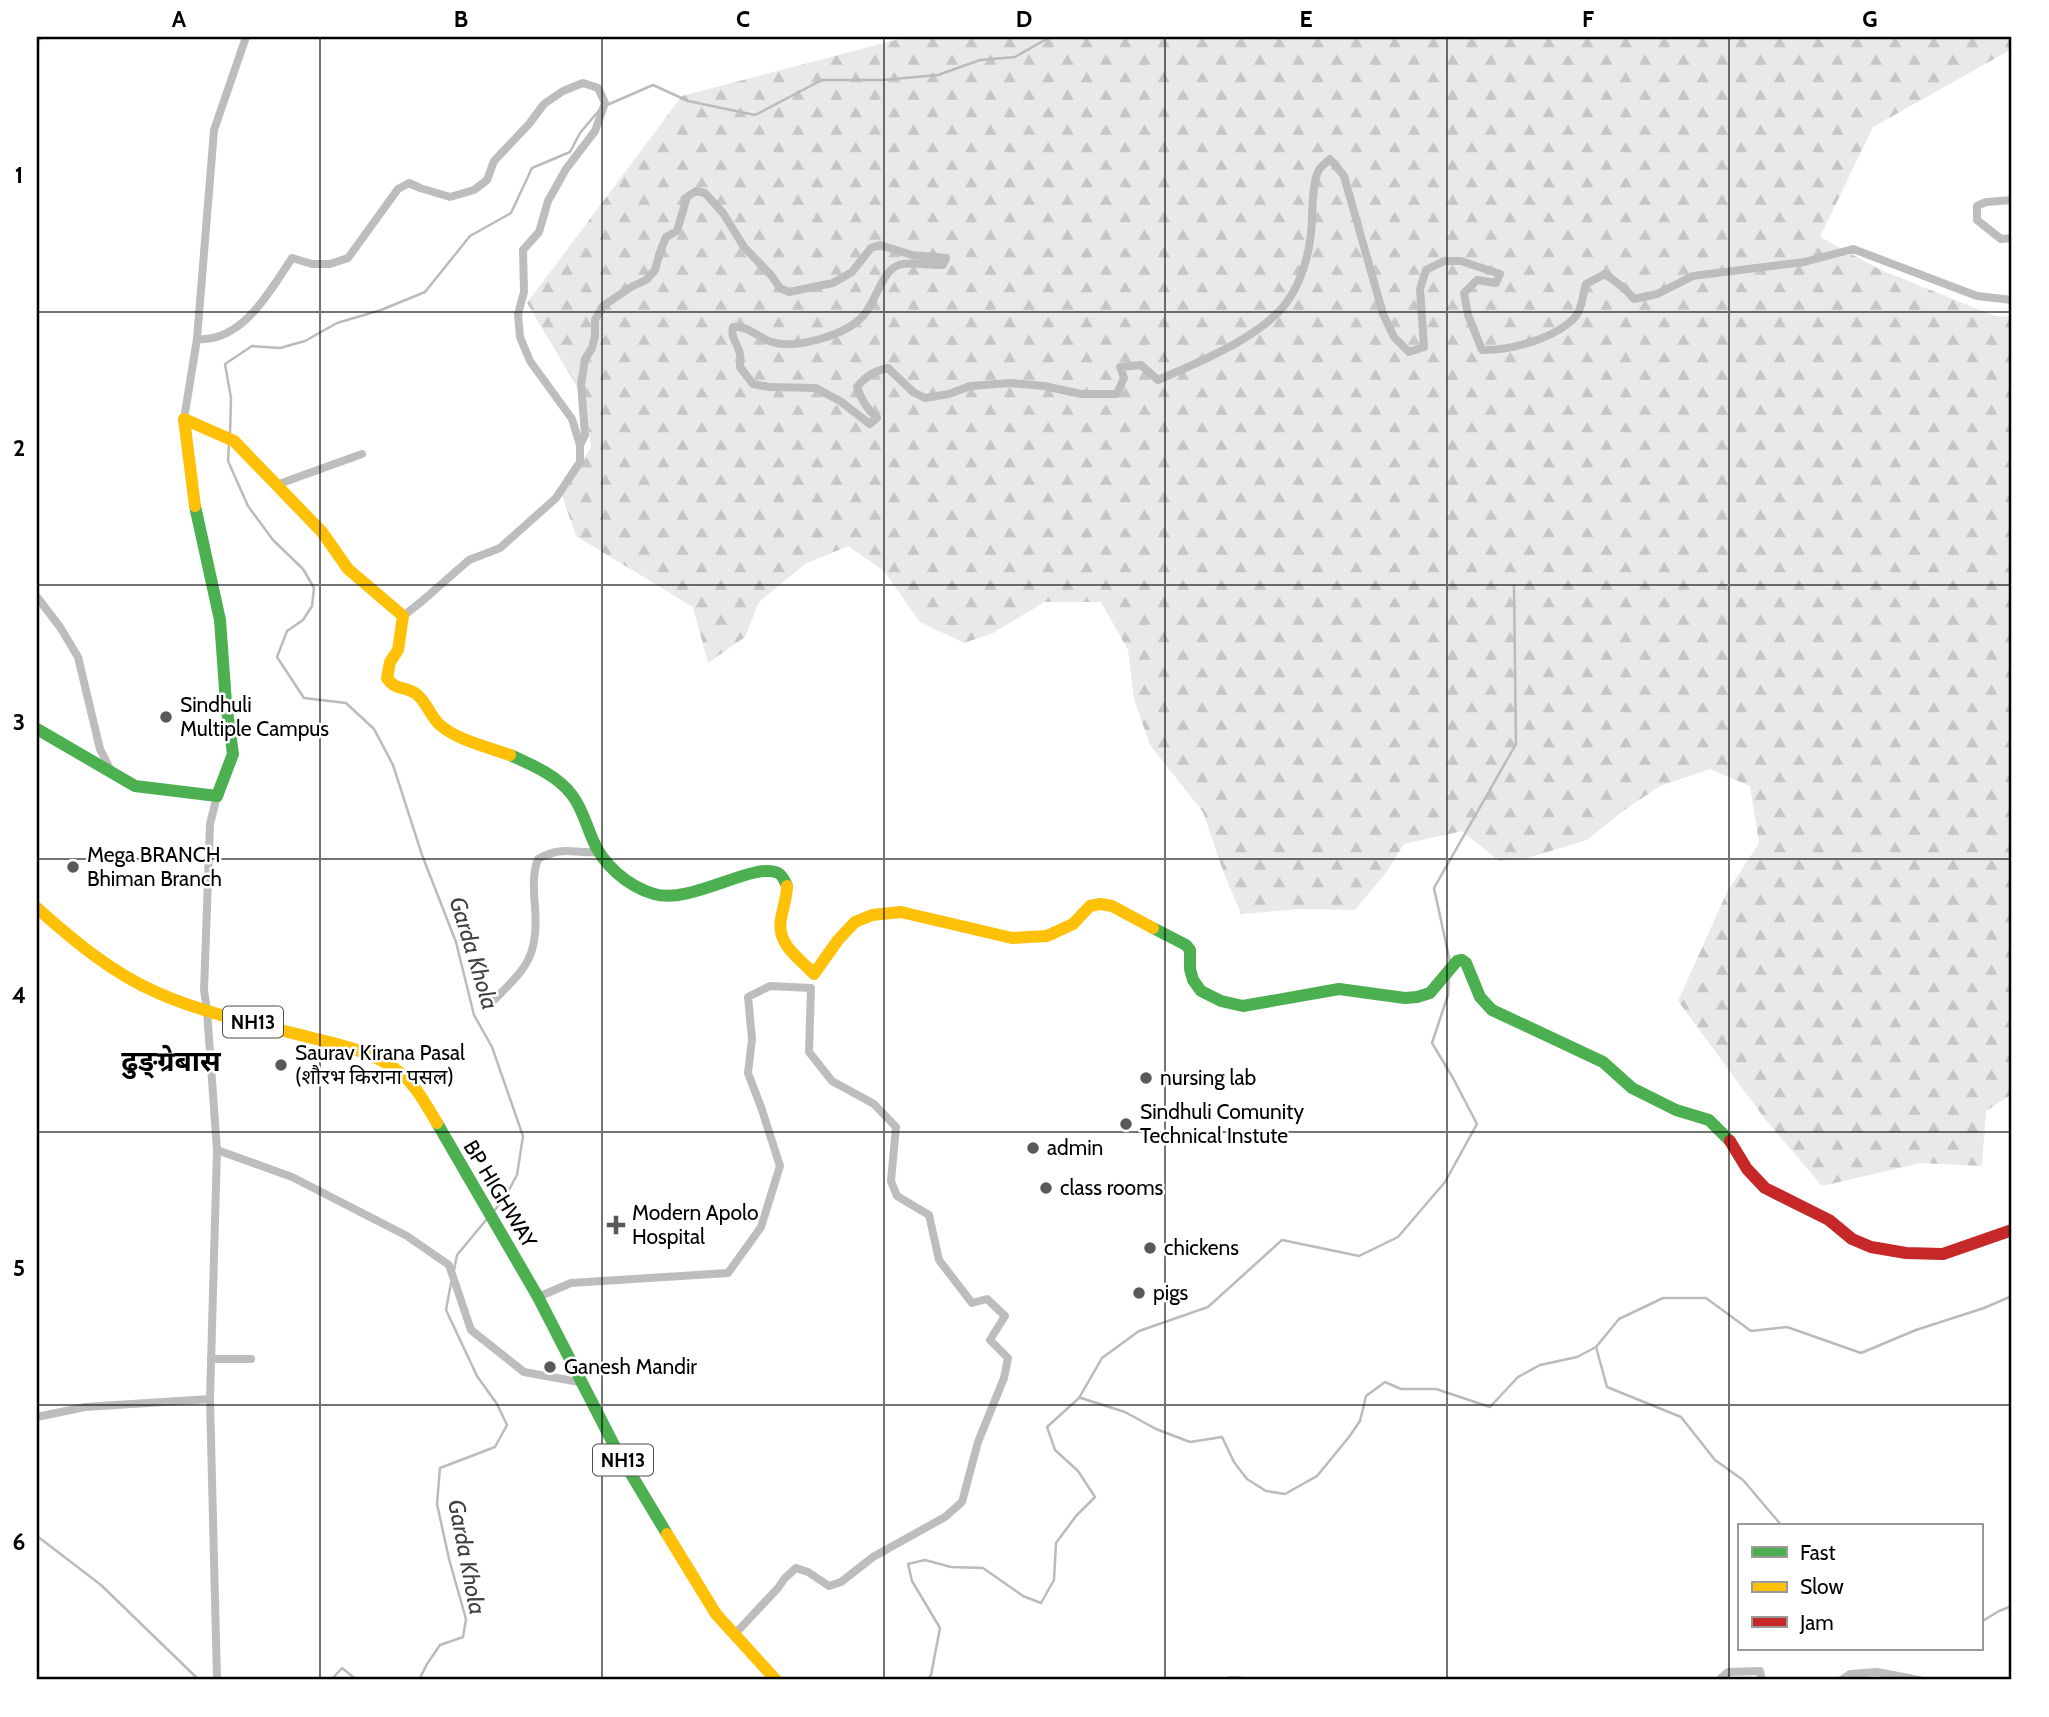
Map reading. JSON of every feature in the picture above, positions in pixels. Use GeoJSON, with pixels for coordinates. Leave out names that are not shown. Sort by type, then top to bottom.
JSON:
{"type":"FeatureCollection","features":[{"type":"Feature","properties":{"kind":"main road"},"geometry":{"type":"LineString","coordinates":[[184,419],[234,441],[322,531],[348,569],[402,616],[398,650],[390,662],[387,678],[393,687],[417,695],[438,724],[463,740],[475,742],[545,771],[572,794],[588,824],[598,852],[609,865],[632,883],[657,895],[681,896],[749,874],[768,871],[777,873],[785,882],[787,893],[779,923],[781,936],[814,974],[838,940],[855,922],[872,915],[901,912],[1012,938],[1048,936],[1073,924],[1090,906],[1100,904],[1112,906],[1186,945],[1190,950],[1193,980],[1201,991],[1221,1001],[1243,1006],[1339,989],[1405,998],[1417,997],[1430,993],[1457,961],[1462,960],[1466,963],[1480,997],[1492,1010],[1603,1062],[1632,1088],[1676,1110],[1710,1120],[1730,1141],[1747,1169],[1765,1188],[1829,1220],[1852,1239],[1871,1247],[1906,1253],[1944,1254],[2012,1230]]}},
{"type":"Feature","properties":{"kind":"main road"},"geometry":{"type":"LineString","coordinates":[[37,729],[135,786],[217,796],[233,754],[220,620],[193,495],[184,419]]}},
{"type":"Feature","properties":{"kind":"main road","name":"BP HIGHWAY"},"geometry":{"type":"LineString","coordinates":[[37,908],[72,940],[111,968],[158,994],[207,1011],[373,1056],[399,1072],[418,1091],[538,1297],[616,1449],[716,1614],[776,1680]]}},
{"type":"Feature","properties":{"kind":"street"},"geometry":{"type":"LineString","coordinates":[[184,419],[197,339],[214,130],[246,37]]}},
{"type":"Feature","properties":{"kind":"street"},"geometry":{"type":"LineString","coordinates":[[197,339],[209,340],[225,335],[244,321],[292,258],[312,264],[330,264],[348,258],[398,188],[409,183],[450,197],[474,190],[487,180],[494,161],[544,104],[563,91],[583,83],[597,88],[605,103],[595,131],[566,169],[548,201],[539,232],[523,250],[524,292],[518,314],[520,337],[530,361],[572,419],[580,445],[580,462],[556,498],[500,548],[469,560],[402,616]]}},
{"type":"Feature","properties":{"kind":"street"},"geometry":{"type":"LineString","coordinates":[[580,445],[585,436],[581,384],[585,359],[595,336],[595,320],[603,306],[646,280],[655,270],[666,237],[677,231],[687,197],[696,191],[705,193],[723,213],[744,247],[780,288],[789,292],[834,283],[852,272],[871,248],[880,245],[912,255],[946,258],[943,265],[899,265],[888,271],[875,299],[862,318],[840,332],[820,339],[796,345],[772,342],[741,326],[733,327],[734,341],[740,352],[740,367],[753,384],[816,388],[840,401],[870,424],[877,418],[860,398],[857,387],[876,371],[888,368],[913,392],[925,398],[949,394],[970,386],[1011,383],[1044,386],[1081,394],[1117,394],[1124,378],[1120,367],[1141,365],[1158,380],[1210,358],[1264,325],[1288,300],[1303,270],[1311,233],[1318,171],[1330,159],[1344,176],[1383,314],[1394,337],[1409,352],[1424,347],[1420,289],[1426,270],[1444,261],[1461,261],[1500,274],[1496,283],[1477,280],[1464,293],[1468,315],[1482,350],[1502,351],[1559,330],[1577,314],[1586,284],[1605,274],[1634,299],[1657,294],[1693,276],[1804,262],[1853,249],[1977,296],[2012,300]]}},
{"type":"Feature","properties":{"kind":"street"},"geometry":{"type":"LineString","coordinates":[[2012,200],[1986,202],[1978,206],[1977,220],[2001,239],[2012,238]]}},
{"type":"Feature","properties":{"kind":"street"},"geometry":{"type":"LineString","coordinates":[[276,485],[362,454]]}},
{"type":"Feature","properties":{"kind":"street"},"geometry":{"type":"LineString","coordinates":[[37,597],[60,626],[78,657],[100,750],[113,774]]}},
{"type":"Feature","properties":{"kind":"street"},"geometry":{"type":"LineString","coordinates":[[217,796],[210,824],[204,990],[217,1150],[210,1399],[217,1680]]}},
{"type":"Feature","properties":{"kind":"street"},"geometry":{"type":"LineString","coordinates":[[492,1002],[524,970],[532,954],[537,933],[533,885],[534,868],[538,859],[558,850],[598,852]]}},
{"type":"Feature","properties":{"kind":"street"},"geometry":{"type":"LineString","coordinates":[[734,1635],[796,1568],[808,1572],[829,1587],[841,1582],[873,1557],[945,1517],[962,1502],[978,1442],[1004,1378],[1008,1358],[990,1340],[1005,1316],[987,1299],[972,1303],[939,1260],[929,1215],[897,1196],[891,1181],[896,1127],[874,1104],[832,1081],[808,1052],[814,974]]}},
{"type":"Feature","properties":{"kind":"street"},"geometry":{"type":"LineString","coordinates":[[538,1297],[571,1283],[728,1273],[761,1227],[780,1166],[748,1073],[752,1039],[748,998],[770,986],[811,988]]}},
{"type":"Feature","properties":{"kind":"street"},"geometry":{"type":"LineString","coordinates":[[217,1150],[292,1177],[407,1236],[449,1265],[471,1330],[524,1372],[581,1382]]}},
{"type":"Feature","properties":{"kind":"street"},"geometry":{"type":"LineString","coordinates":[[211,1359],[251,1359]]}},
{"type":"Feature","properties":{"kind":"street"},"geometry":{"type":"LineString","coordinates":[[37,1417],[85,1407],[210,1399]]}},
{"type":"Feature","properties":{"kind":"street"},"geometry":{"type":"LineString","coordinates":[[1719,1680],[1728,1672],[1749,1671],[1760,1671],[1762,1680]]}},
{"type":"Feature","properties":{"kind":"street"},"geometry":{"type":"LineString","coordinates":[[1841,1680],[1850,1674],[1877,1672],[1919,1680]]}},
{"type":"Feature","properties":{"kind":"street"},"geometry":{"type":"LineString","coordinates":[[1230,1680],[1239,1680]]}},
{"type":"Feature","properties":{"kind":"green space"},"geometry":{"type":"Polygon","coordinates":[[[907,37],[2012,37],[2012,49],[1873,127],[1820,237],[1881,270],[1995,316],[2012,317],[2012,1094],[1986,1111],[1982,1166],[1921,1163],[1822,1186],[1765,1119],[1678,1001],[1727,892],[1759,843],[1750,786],[1710,769],[1660,786],[1587,840],[1524,859],[1499,861],[1462,831],[1404,844],[1385,874],[1355,910],[1302,909],[1241,914],[1203,812],[1150,745],[1134,699],[1128,650],[1101,602],[1045,602],[993,633],[964,643],[920,622],[884,571],[848,546],[805,564],[759,602],[745,637],[708,663],[693,607],[576,536],[561,493],[591,448],[585,400],[527,303],[682,96],[907,37]]]}},
{"type":"Feature","properties":{"kind":"waterway"},"geometry":{"type":"LineString","coordinates":[[607,105],[653,85],[688,101],[755,115],[822,80],[883,80],[938,75],[980,60],[1015,57],[1050,37]]}},
{"type":"Feature","properties":{"kind":"waterway"},"geometry":{"type":"LineString","coordinates":[[230,434],[231,398],[225,364],[252,346],[280,348],[305,341],[337,323],[381,310],[425,292],[470,236],[511,213],[532,168],[570,152],[580,133],[601,108]]}},
{"type":"Feature","properties":{"kind":"waterway","name":"Garda Khola"},"geometry":{"type":"LineString","coordinates":[[229,444],[228,461],[248,506],[273,540],[303,569],[314,588],[312,606],[303,620],[287,631],[277,657],[304,698],[346,703],[374,729],[393,765],[422,855],[456,942],[474,1015],[492,1047],[523,1136],[517,1175],[495,1210]]}},
{"type":"Feature","properties":{"kind":"waterway"},"geometry":{"type":"LineString","coordinates":[[1450,962],[1434,888],[1516,744],[1514,586]]}},
{"type":"Feature","properties":{"kind":"waterway"},"geometry":{"type":"LineString","coordinates":[[927,1680],[931,1675],[940,1628],[912,1581],[908,1564],[925,1560],[951,1567],[983,1568],[1023,1596],[1041,1603],[1054,1580],[1056,1543],[1076,1516],[1095,1497],[1078,1471],[1055,1450],[1047,1427],[1079,1398],[1102,1358],[1139,1331],[1208,1307],[1282,1240],[1359,1256],[1398,1237],[1445,1182],[1477,1124],[1432,1043],[1448,995],[1449,979]]}},
{"type":"Feature","properties":{"kind":"waterway","name":"Garda Khola"},"geometry":{"type":"LineString","coordinates":[[454,1270],[457,1255],[486,1220]]}},
{"type":"Feature","properties":{"kind":"waterway","name":"Garda Khola"},"geometry":{"type":"LineString","coordinates":[[419,1680],[440,1645],[463,1637],[466,1619],[437,1504],[440,1468],[495,1447],[507,1425],[497,1404],[477,1376],[446,1310],[451,1283]]}},
{"type":"Feature","properties":{"kind":"waterway"},"geometry":{"type":"LineString","coordinates":[[1596,1347],[1619,1319],[1663,1298],[1706,1298],[1751,1331],[1787,1327],[1861,1353],[2012,1296]]}},
{"type":"Feature","properties":{"kind":"waterway"},"geometry":{"type":"LineString","coordinates":[[1081,1398],[1125,1412],[1156,1429],[1190,1442],[1222,1437],[1234,1462],[1247,1479],[1266,1491],[1285,1494],[1317,1476],[1360,1421],[1366,1396],[1385,1382],[1401,1389],[1436,1389],[1490,1407],[1518,1377],[1540,1365],[1577,1357],[1596,1347],[1607,1387],[1681,1417],[1715,1460],[1743,1480],[1780,1524]]}},
{"type":"Feature","properties":{"kind":"waterway"},"geometry":{"type":"LineString","coordinates":[[37,1536],[101,1585],[199,1680]]}},
{"type":"Feature","properties":{"kind":"waterway"},"geometry":{"type":"LineString","coordinates":[[1982,1621],[2012,1606]]}},
{"type":"Feature","properties":{"kind":"waterway","name":"Garda Khola"},"geometry":{"type":"LineString","coordinates":[[331,1680],[342,1668],[357,1680]]}},
{"type":"Feature","properties":{"kind":"traffic: fast"},"geometry":{"type":"LineString","coordinates":[[37,729],[135,786],[217,796],[233,754],[220,620],[195,506]]}},
{"type":"Feature","properties":{"kind":"traffic: fast"},"geometry":{"type":"LineString","coordinates":[[510,755],[544,771],[566,788],[578,805],[602,857],[634,886],[654,894],[669,896],[686,894],[738,877],[767,871],[778,873],[787,886]]}},
{"type":"Feature","properties":{"kind":"traffic: fast"},"geometry":{"type":"LineString","coordinates":[[1153,928],[1186,945],[1190,950],[1190,969],[1193,980],[1201,991],[1221,1001],[1243,1006],[1339,989],[1405,998],[1417,997],[1430,993],[1457,961],[1462,960],[1466,963],[1480,997],[1492,1010],[1603,1062],[1632,1088],[1676,1110],[1709,1120],[1730,1141]]}},
{"type":"Feature","properties":{"kind":"traffic: fast"},"geometry":{"type":"LineString","coordinates":[[437,1123],[538,1297],[616,1449],[667,1534]]}},
{"type":"Feature","properties":{"kind":"traffic: slow"},"geometry":{"type":"LineString","coordinates":[[195,506],[184,419],[234,441],[322,532],[348,569],[403,616],[398,650],[390,662],[387,678],[390,682],[419,696],[436,721],[446,730],[510,755]]}},
{"type":"Feature","properties":{"kind":"traffic: slow"},"geometry":{"type":"LineString","coordinates":[[787,886],[780,928],[782,936],[790,950],[814,974],[838,940],[855,922],[872,915],[901,912],[1012,938],[1047,936],[1073,924],[1090,906],[1100,904],[1112,906],[1153,928]]}},
{"type":"Feature","properties":{"kind":"traffic: slow"},"geometry":{"type":"LineString","coordinates":[[37,908],[109,966],[158,993],[216,1014],[349,1048],[390,1065],[411,1083],[437,1123]]}},
{"type":"Feature","properties":{"kind":"traffic: slow"},"geometry":{"type":"LineString","coordinates":[[667,1534],[716,1614],[776,1680]]}},
{"type":"Feature","properties":{"kind":"traffic: jam"},"geometry":{"type":"LineString","coordinates":[[1730,1141],[1747,1169],[1765,1188],[1829,1220],[1852,1239],[1871,1247],[1906,1253],[1943,1254],[2012,1230]]}},
{"type":"Feature","properties":{"kind":"place","name":"Sindhuli Multiple Campus"},"geometry":{"type":"Point","coordinates":[166,717]}},
{"type":"Feature","properties":{"kind":"place","name":"Mega BRANCH Bhiman Branch"},"geometry":{"type":"Point","coordinates":[73,867]}},
{"type":"Feature","properties":{"kind":"place","name":"Saurav Kirana Pasal (शौरभ किराना पसल)"},"geometry":{"type":"Point","coordinates":[281,1065]}},
{"type":"Feature","properties":{"kind":"place","name":"nursing lab"},"geometry":{"type":"Point","coordinates":[1146,1078]}},
{"type":"Feature","properties":{"kind":"place","name":"Sindhuli Comunity Technical Instute"},"geometry":{"type":"Point","coordinates":[1126,1124]}},
{"type":"Feature","properties":{"kind":"place","name":"admin"},"geometry":{"type":"Point","coordinates":[1033,1148]}},
{"type":"Feature","properties":{"kind":"place","name":"class rooms"},"geometry":{"type":"Point","coordinates":[1046,1188]}},
{"type":"Feature","properties":{"kind":"place","name":"Modern Apolo Hospital"},"geometry":{"type":"Point","coordinates":[616,1225]}},
{"type":"Feature","properties":{"kind":"place","name":"chickens"},"geometry":{"type":"Point","coordinates":[1150,1248]}},
{"type":"Feature","properties":{"kind":"place","name":"pigs"},"geometry":{"type":"Point","coordinates":[1139,1293]}},
{"type":"Feature","properties":{"kind":"place","name":"Ganesh Mandir"},"geometry":{"type":"Point","coordinates":[550,1367]}},
{"type":"Feature","properties":{"kind":"district","name":"ढुङ्ग्रेबास"},"geometry":{"type":"Point","coordinates":[171,1061]}}]}
